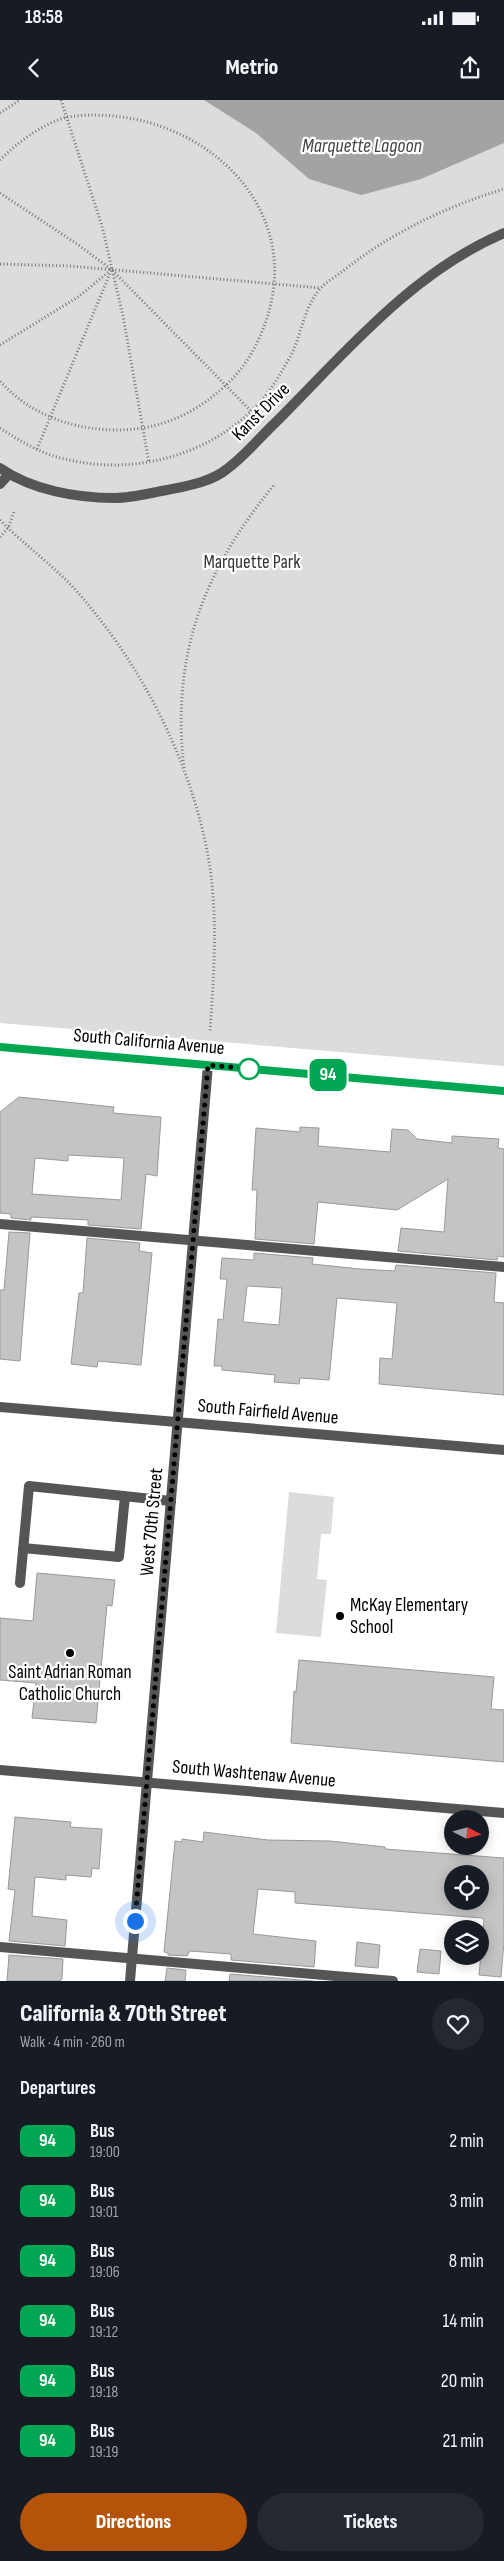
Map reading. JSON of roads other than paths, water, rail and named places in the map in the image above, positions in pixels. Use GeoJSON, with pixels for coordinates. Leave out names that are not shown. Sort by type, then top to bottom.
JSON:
{"type":"FeatureCollection","features":[{"type":"Feature","properties":{"kind":"street","name":"Kanst Drive"},"geometry":{"type":"LineString","coordinates":[[4,471],[32,484],[71,494],[116,498],[194,485],[226,470],[380,319],[428,277],[479,244],[504,233]]}},
{"type":"Feature","properties":{"kind":"street"},"geometry":{"type":"LineString","coordinates":[[0,484],[4,471]]}},
{"type":"Feature","properties":{"kind":"street","name":"South California Avenue"},"geometry":{"type":"LineString","coordinates":[[0,1047],[504,1091]]}},
{"type":"Feature","properties":{"kind":"street","name":"West 70th Street"},"geometry":{"type":"LineString","coordinates":[[130,1981],[208,1065]]}},
{"type":"Feature","properties":{"kind":"street"},"geometry":{"type":"LineString","coordinates":[[0,1224],[504,1267]]}},
{"type":"Feature","properties":{"kind":"street","name":"South Fairfield Avenue"},"geometry":{"type":"LineString","coordinates":[[0,1407],[504,1450]]}},
{"type":"Feature","properties":{"kind":"street"},"geometry":{"type":"LineString","coordinates":[[20,1583],[29,1486],[171,1501]]}},
{"type":"Feature","properties":{"kind":"street"},"geometry":{"type":"LineString","coordinates":[[24,1548],[119,1557],[125,1496]]}},
{"type":"Feature","properties":{"kind":"street","name":"South Washtenaw Avenue"},"geometry":{"type":"LineString","coordinates":[[0,1770],[504,1813]]}},
{"type":"Feature","properties":{"kind":"street"},"geometry":{"type":"LineString","coordinates":[[0,1947],[393,1981]]}},
{"type":"Feature","properties":{"kind":"water","name":"Marquette Lagoon"},"geometry":{"type":"Polygon","coordinates":[[[204,100],[504,100],[504,143],[421,179],[361,195],[309,179],[256,133],[204,100]]]}},
{"type":"Feature","properties":{"kind":"place","name":"McKay Elementary School"},"geometry":{"type":"Point","coordinates":[340,1616]}},
{"type":"Feature","properties":{"kind":"place","name":"Saint Adrian Roman Catholic Church"},"geometry":{"type":"Point","coordinates":[70,1653]}},
{"type":"Feature","properties":{"kind":"park label","name":"Marquette Park"},"geometry":{"type":"Point","coordinates":[252,562]}}]}
